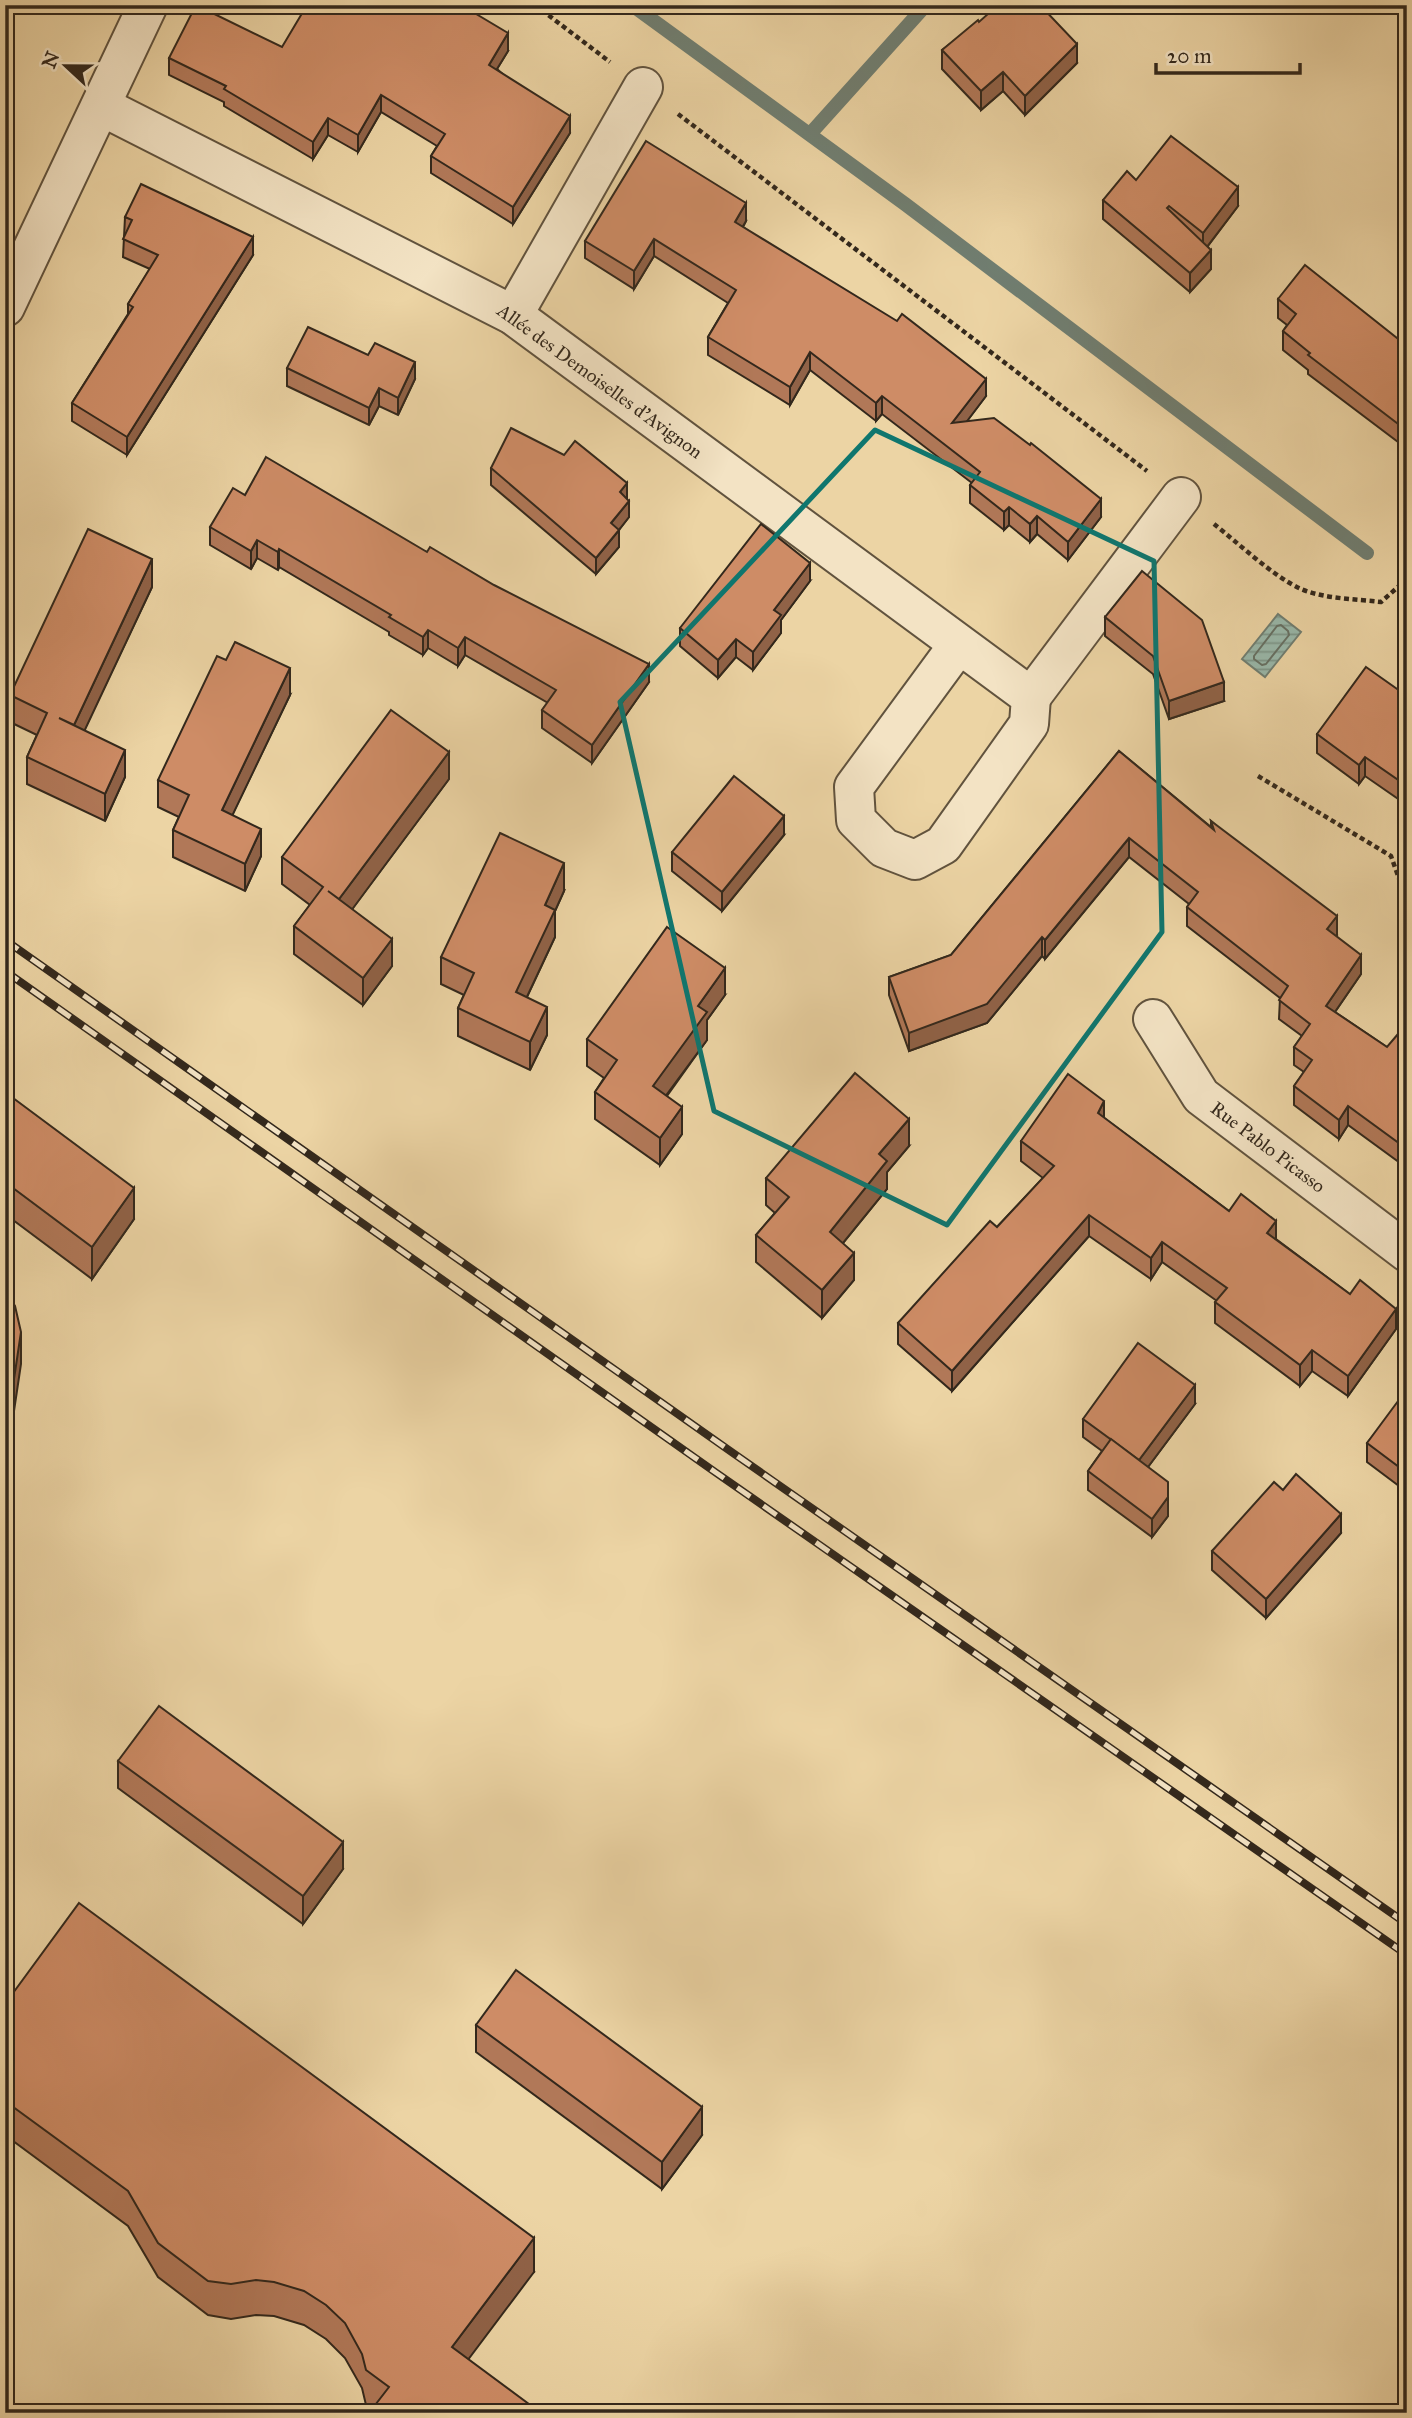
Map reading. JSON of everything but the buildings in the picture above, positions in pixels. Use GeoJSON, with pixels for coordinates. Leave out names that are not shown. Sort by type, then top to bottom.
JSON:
{"type":"FeatureCollection","features":[{"type":"Feature","properties":{"kind":"street"},"geometry":{"type":"LineString","coordinates":[[5,307],[148,5]]}},
{"type":"Feature","properties":{"kind":"street"},"geometry":{"type":"LineString","coordinates":[[513,315],[643,87]]}},
{"type":"Feature","properties":{"kind":"street","name":"Allée des Demoiselles d'Avignon"},"geometry":{"type":"LineString","coordinates":[[101,106],[513,315],[1031,698]]}},
{"type":"Feature","properties":{"kind":"street"},"geometry":{"type":"LineString","coordinates":[[959,644],[854,787],[856,820],[884,848],[915,860],[943,845],[1029,724],[1031,698],[1181,498]]}},
{"type":"Feature","properties":{"kind":"street","name":"Rue Pablo Picasso"},"geometry":{"type":"LineString","coordinates":[[1153,1019],[1201,1096],[1407,1252]]}},
{"type":"Feature","properties":{"kind":"path"},"geometry":{"type":"LineString","coordinates":[[535,5],[901,282],[1262,563],[1301,589],[1381,602],[1407,579]]}},
{"type":"Feature","properties":{"kind":"path"},"geometry":{"type":"LineString","coordinates":[[1258,776],[1391,856],[1407,901]]}},
{"type":"Feature","properties":{"kind":"highlighted area"},"geometry":{"type":"Polygon","coordinates":[[[875,430],[1154,561],[1162,932],[947,1225],[714,1111],[620,702],[875,430]]]}},
{"type":"Feature","properties":{"kind":"water"},"geometry":{"type":"Polygon","coordinates":[[[1278,614],[1301,632],[1265,677],[1242,659],[1278,614]]]}},
{"type":"Feature","properties":{"kind":"waterway"},"geometry":{"type":"LineString","coordinates":[[632,5],[905,204],[1367,553]]}},
{"type":"Feature","properties":{"kind":"waterway"},"geometry":{"type":"LineString","coordinates":[[810,134],[926,5]]}},
{"type":"Feature","properties":{"kind":"railway"},"geometry":{"type":"LineString","coordinates":[[5,940],[1407,1924]]}},
{"type":"Feature","properties":{"kind":"railway"},"geometry":{"type":"LineString","coordinates":[[5,971],[715,1472],[1407,1955]]}}]}
